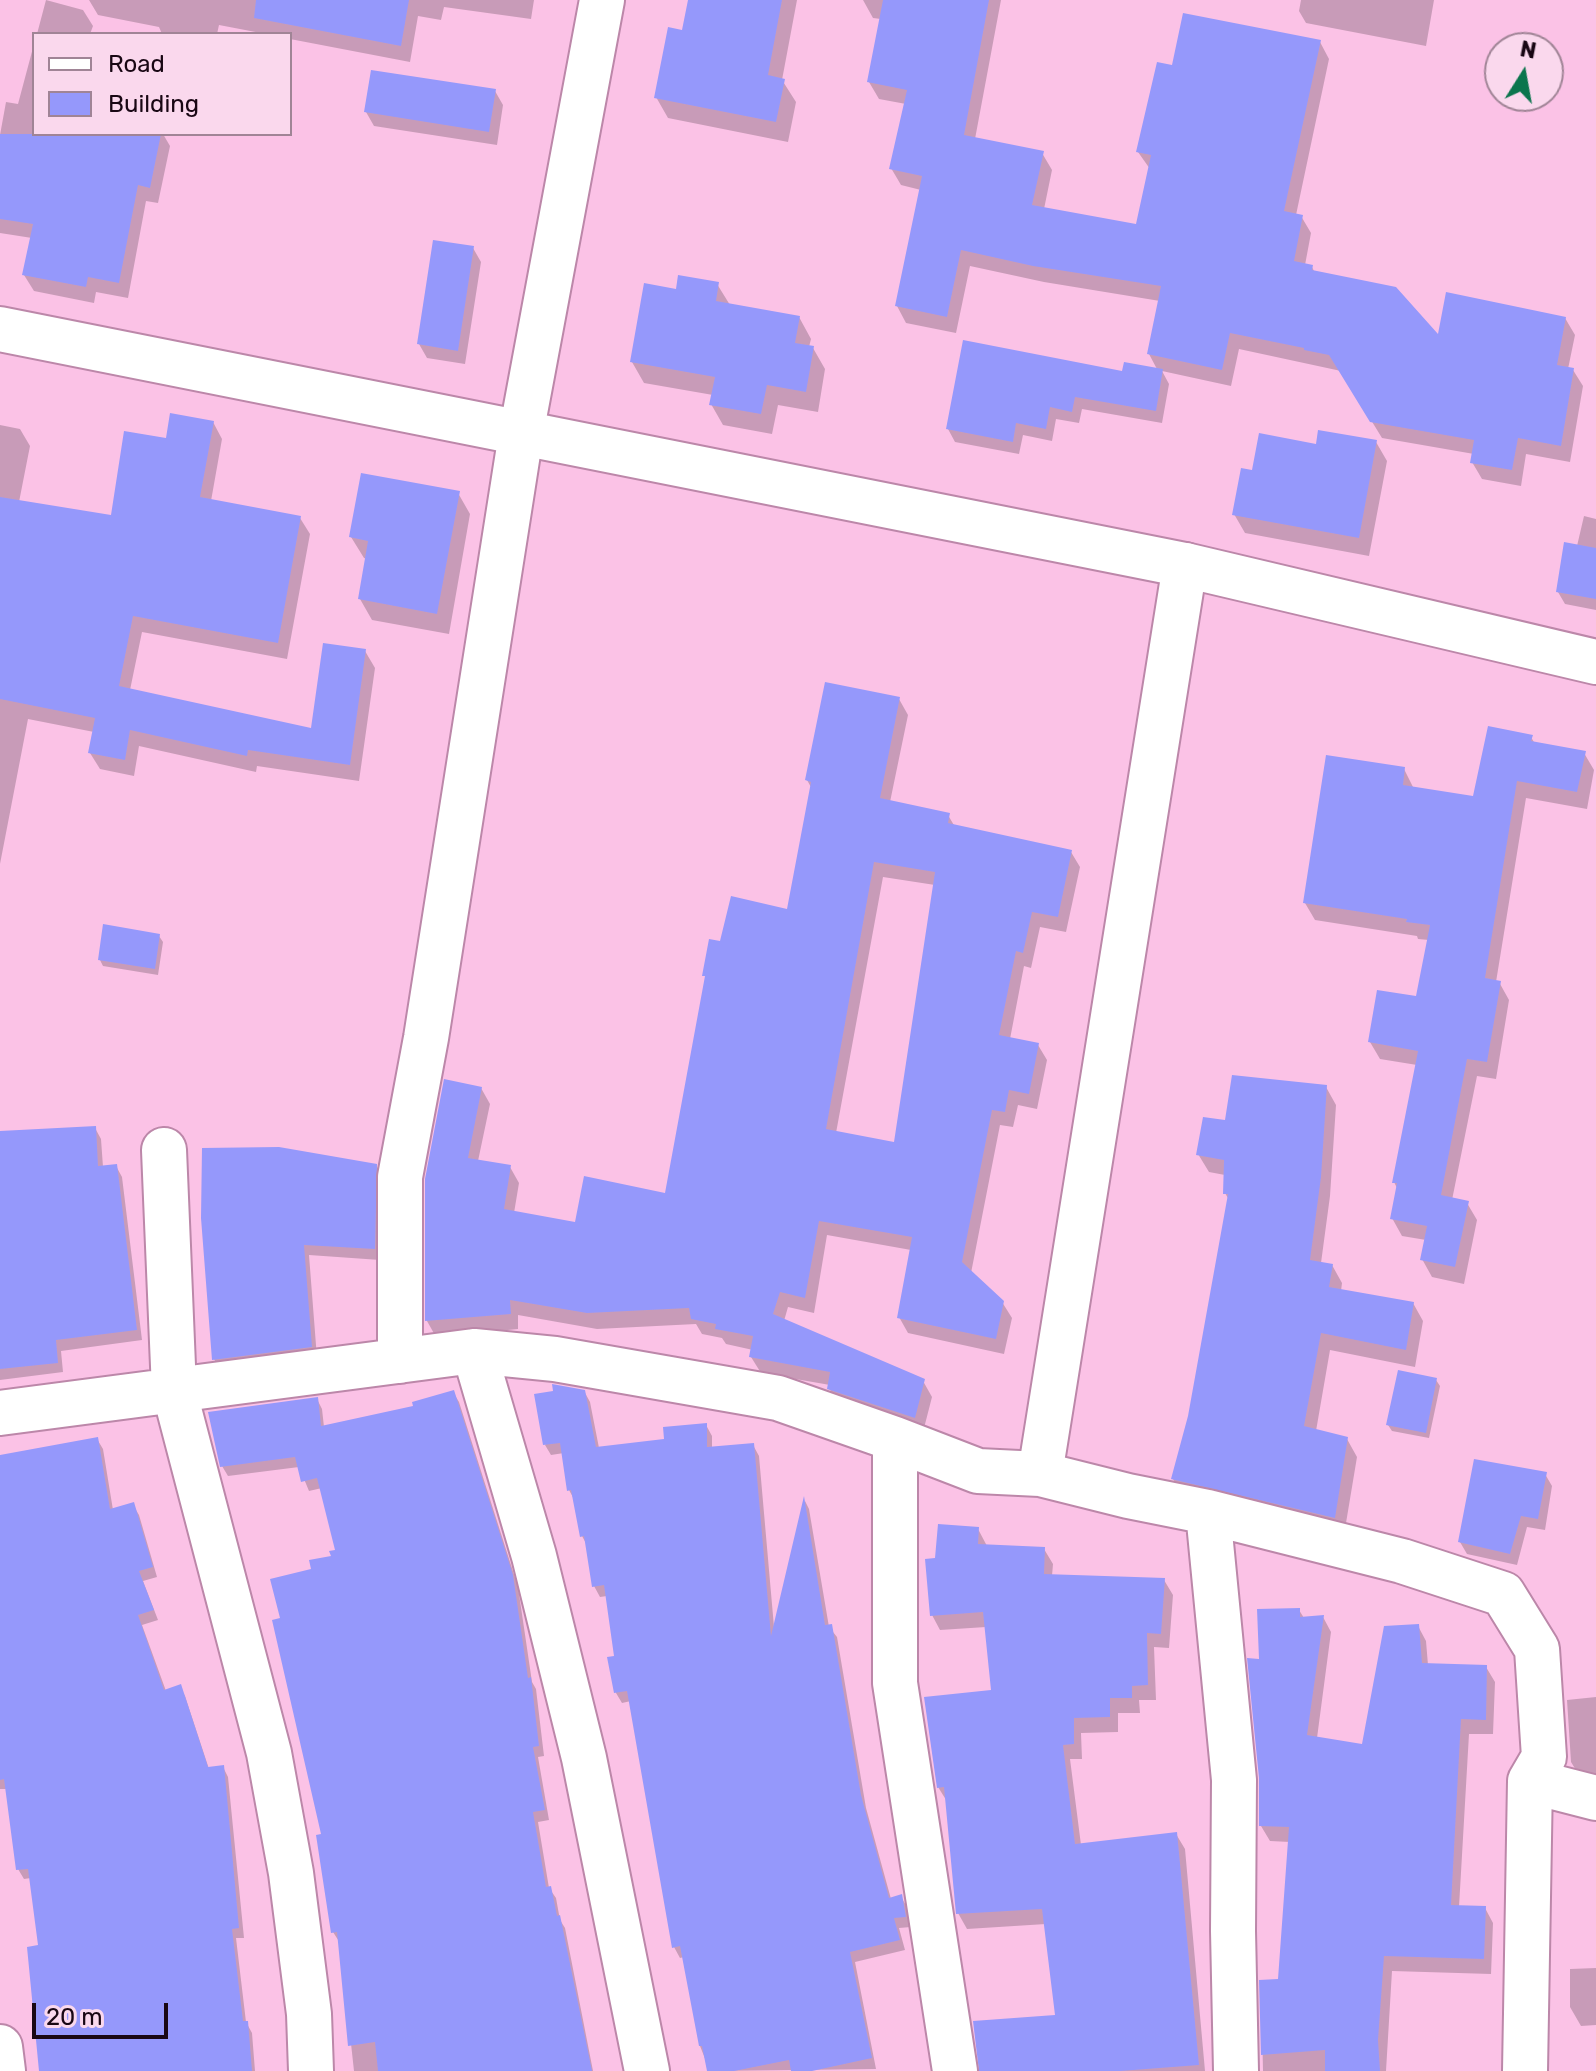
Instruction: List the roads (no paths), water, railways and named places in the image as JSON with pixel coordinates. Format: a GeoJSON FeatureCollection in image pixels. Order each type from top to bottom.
{"type":"FeatureCollection","features":[{"type":"Feature","properties":{"kind":"street"},"geometry":{"type":"LineString","coordinates":[[400,1361],[400,1177],[426,1038],[521,434],[602,0]]}},
{"type":"Feature","properties":{"kind":"street"},"geometry":{"type":"LineString","coordinates":[[0,329],[1185,565],[1596,662]]}},
{"type":"Feature","properties":{"kind":"street"},"geometry":{"type":"LineString","coordinates":[[1040,1474],[1185,565]]}},
{"type":"Feature","properties":{"kind":"street"},"geometry":{"type":"LineString","coordinates":[[164,1150],[174,1390],[269,1753],[291,1873],[309,2014],[311,2071]]}},
{"type":"Feature","properties":{"kind":"street"},"geometry":{"type":"LineString","coordinates":[[474,1351],[534,1556],[584,1758],[647,2071]]}},
{"type":"Feature","properties":{"kind":"street"},"geometry":{"type":"LineString","coordinates":[[0,1413],[474,1351],[555,1359],[778,1398],[978,1471],[1040,1474],[1208,1512],[1402,1561],[1503,1594],[1537,1649],[1544,1757],[1530,1781],[1525,2071]]}},
{"type":"Feature","properties":{"kind":"street"},"geometry":{"type":"LineString","coordinates":[[895,1439],[895,1683],[955,2071]]}},
{"type":"Feature","properties":{"kind":"street"},"geometry":{"type":"LineString","coordinates":[[1208,1512],[1234,1780],[1236,2071]]}},
{"type":"Feature","properties":{"kind":"street"},"geometry":{"type":"LineString","coordinates":[[1530,1781],[1596,1798]]}},
{"type":"Feature","properties":{"kind":"street"},"geometry":{"type":"LineString","coordinates":[[0,2047],[3,2071]]}}]}
